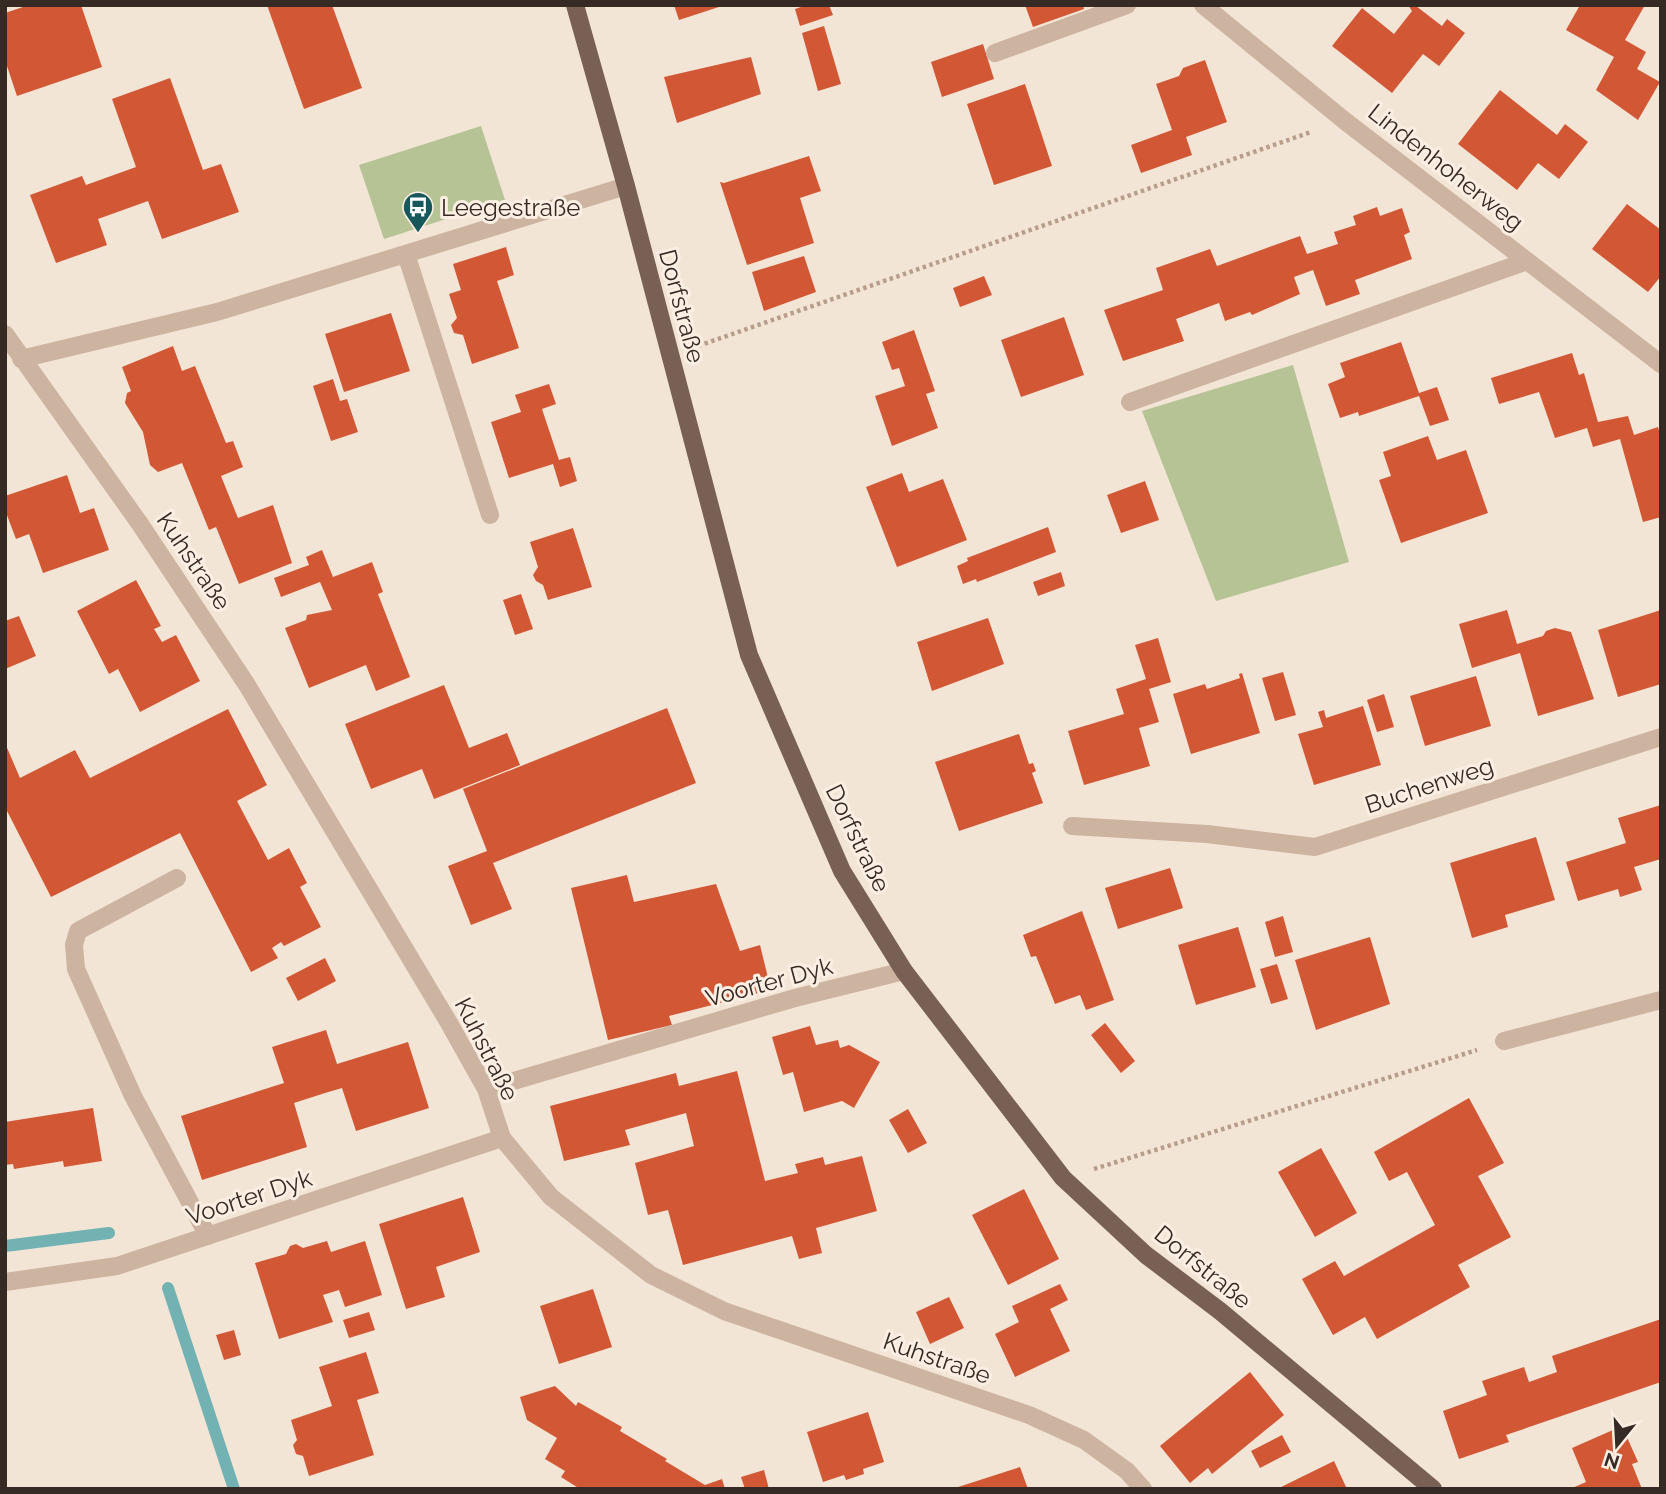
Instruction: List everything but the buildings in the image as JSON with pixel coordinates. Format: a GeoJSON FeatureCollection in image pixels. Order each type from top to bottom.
{"type":"FeatureCollection","features":[{"type":"Feature","properties":{"kind":"main road","name":"Dorfstraße"},"geometry":{"type":"LineString","coordinates":[[575,5],[626,186],[749,655],[842,870],[904,971],[1063,1178],[1146,1255],[1220,1311],[1433,1489]]}},
{"type":"Feature","properties":{"kind":"street"},"geometry":{"type":"LineString","coordinates":[[995,53],[1127,5]]}},
{"type":"Feature","properties":{"kind":"street","name":"Lindenhoherweg"},"geometry":{"type":"LineString","coordinates":[[1203,5],[1345,121],[1661,364]]}},
{"type":"Feature","properties":{"kind":"street"},"geometry":{"type":"LineString","coordinates":[[21,359],[217,312],[626,186]]}},
{"type":"Feature","properties":{"kind":"street"},"geometry":{"type":"LineString","coordinates":[[405,254],[490,515]]}},
{"type":"Feature","properties":{"kind":"street"},"geometry":{"type":"LineString","coordinates":[[1130,401],[1527,261]]}},
{"type":"Feature","properties":{"kind":"street","name":"Kuhstraße"},"geometry":{"type":"LineString","coordinates":[[5,334],[140,524],[247,685],[486,1089],[502,1138],[551,1197],[651,1275],[724,1311],[1029,1415],[1084,1440],[1126,1471],[1143,1489]]}},
{"type":"Feature","properties":{"kind":"street","name":"Buchenweg"},"geometry":{"type":"LineString","coordinates":[[1072,826],[1208,834],[1315,847],[1661,737]]}},
{"type":"Feature","properties":{"kind":"street"},"geometry":{"type":"LineString","coordinates":[[177,878],[78,931],[74,945],[76,969],[133,1096],[208,1236]]}},
{"type":"Feature","properties":{"kind":"street","name":"Voorter Dyk"},"geometry":{"type":"LineString","coordinates":[[486,1089],[795,998],[904,971]]}},
{"type":"Feature","properties":{"kind":"street"},"geometry":{"type":"LineString","coordinates":[[1504,1041],[1661,1000]]}},
{"type":"Feature","properties":{"kind":"street","name":"Voorter Dyk"},"geometry":{"type":"LineString","coordinates":[[5,1282],[117,1266],[502,1138]]}},
{"type":"Feature","properties":{"kind":"path"},"geometry":{"type":"LineString","coordinates":[[670,356],[1345,121]]}},
{"type":"Feature","properties":{"kind":"path"},"geometry":{"type":"LineString","coordinates":[[1063,1178],[1504,1041]]}},
{"type":"Feature","properties":{"kind":"green space"},"geometry":{"type":"Polygon","coordinates":[[[481,126],[505,200],[384,239],[359,165],[481,126]]]}},
{"type":"Feature","properties":{"kind":"green space"},"geometry":{"type":"Polygon","coordinates":[[[1293,365],[1349,562],[1216,601],[1142,411],[1293,365]]]}},
{"type":"Feature","properties":{"kind":"waterway"},"geometry":{"type":"LineString","coordinates":[[5,1246],[109,1233]]}},
{"type":"Feature","properties":{"kind":"waterway"},"geometry":{"type":"LineString","coordinates":[[168,1288],[234,1489]]}},
{"type":"Feature","properties":{"kind":"place","name":"Leegestraße"},"geometry":{"type":"Point","coordinates":[418,234]}}]}
